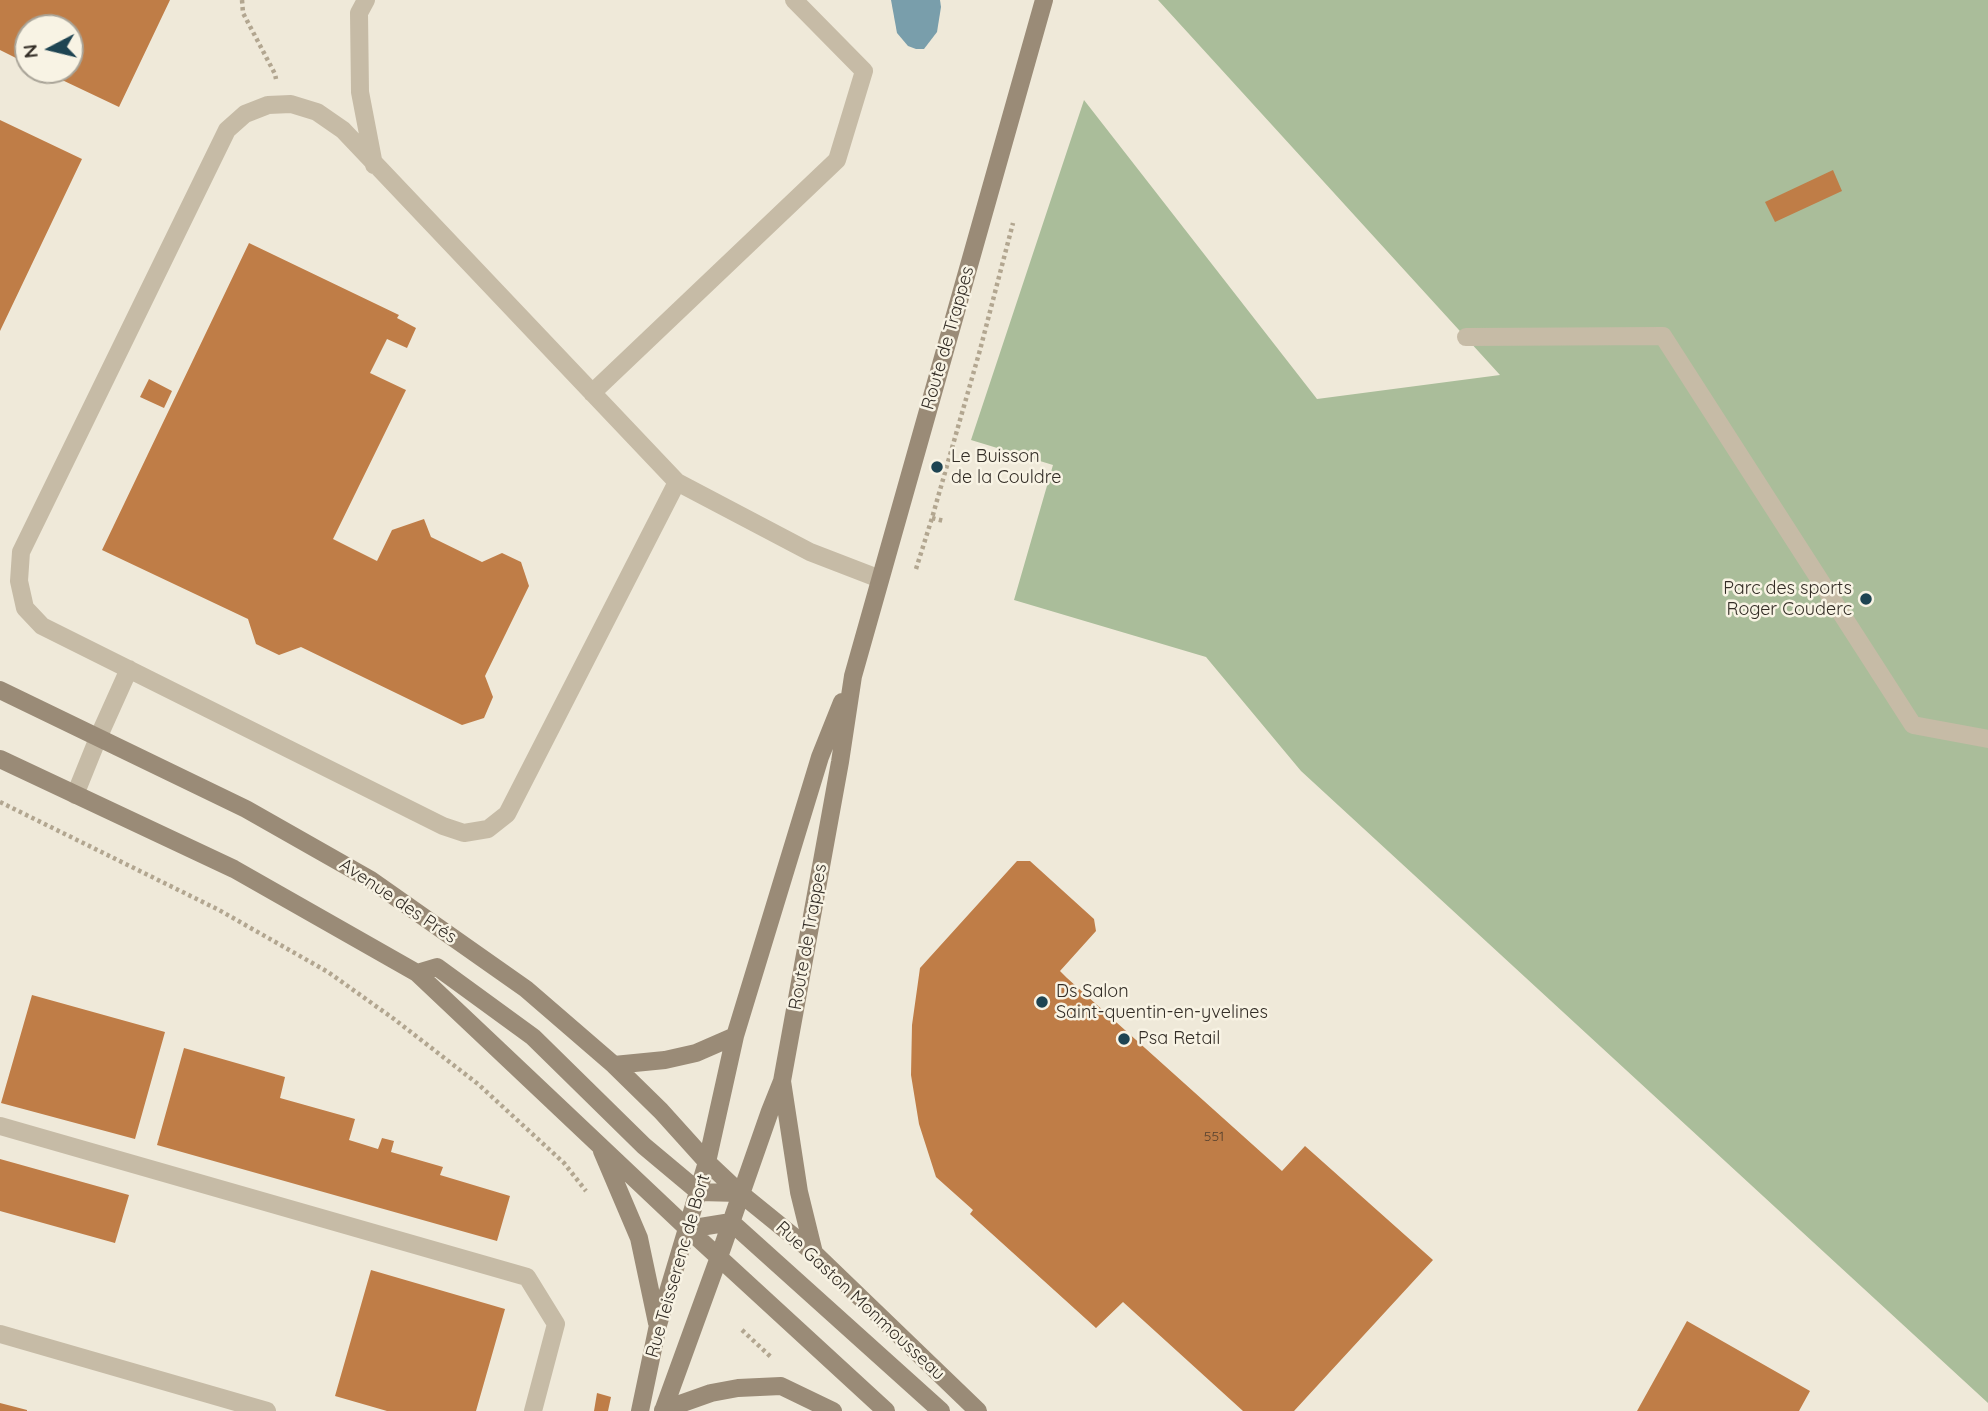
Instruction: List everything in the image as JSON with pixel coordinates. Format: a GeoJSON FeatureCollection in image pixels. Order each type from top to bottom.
{"type":"FeatureCollection","features":[{"type":"Feature","properties":{"kind":"main road","name":"Route de Trappes"},"geometry":{"type":"LineString","coordinates":[[708,1162],[736,1036],[820,757],[853,676],[1044,0]]}},
{"type":"Feature","properties":{"kind":"main road","name":"Route de Trappes"},"geometry":{"type":"LineString","coordinates":[[740,1193],[782,1082],[853,676]]}},
{"type":"Feature","properties":{"kind":"main road","name":"Avenue des Prés"},"geometry":{"type":"LineString","coordinates":[[0,690],[246,810],[371,880],[526,989],[614,1065],[740,1193]]}},
{"type":"Feature","properties":{"kind":"main road"},"geometry":{"type":"LineString","coordinates":[[0,759],[234,869],[417,973],[688,1229],[886,1411]]}},
{"type":"Feature","properties":{"kind":"main road"},"geometry":{"type":"LineString","coordinates":[[417,973],[437,967],[533,1037],[645,1146],[699,1192],[740,1193]]}},
{"type":"Feature","properties":{"kind":"main road"},"geometry":{"type":"LineString","coordinates":[[614,1065],[666,1060],[696,1052],[736,1036]]}},
{"type":"Feature","properties":{"kind":"main road"},"geometry":{"type":"LineString","coordinates":[[782,1082],[799,1192],[814,1253]]}},
{"type":"Feature","properties":{"kind":"main road"},"geometry":{"type":"LineString","coordinates":[[599,1144],[639,1238],[658,1325]]}},
{"type":"Feature","properties":{"kind":"main road","name":"Rue Teisserenc de Bort"},"geometry":{"type":"LineString","coordinates":[[640,1411],[658,1325],[708,1162]]}},
{"type":"Feature","properties":{"kind":"main road","name":"Rue Teisserenc de Bort"},"geometry":{"type":"LineString","coordinates":[[663,1411],[740,1193]]}},
{"type":"Feature","properties":{"kind":"main road","name":"Rue Gaston Monmousseau"},"geometry":{"type":"LineString","coordinates":[[740,1193],[814,1253],[978,1411]]}},
{"type":"Feature","properties":{"kind":"main road"},"geometry":{"type":"LineString","coordinates":[[688,1229],[731,1222],[941,1411]]}},
{"type":"Feature","properties":{"kind":"main road"},"geometry":{"type":"LineString","coordinates":[[663,1411],[711,1393],[738,1388],[781,1387],[833,1411]]}},
{"type":"Feature","properties":{"kind":"lane"},"geometry":{"type":"LineString","coordinates":[[366,0],[359,13],[360,92],[374,165]]}},
{"type":"Feature","properties":{"kind":"lane"},"geometry":{"type":"LineString","coordinates":[[592,393],[837,160],[864,71],[794,0]]}},
{"type":"Feature","properties":{"kind":"lane"},"geometry":{"type":"LineString","coordinates":[[677,482],[507,814],[488,829],[464,833],[443,826],[42,626],[25,608],[19,581],[21,552],[227,131],[245,114],[268,105],[279,104],[290,104],[317,112],[343,130],[677,482],[810,552],[880,579]]}},
{"type":"Feature","properties":{"kind":"lane"},"geometry":{"type":"LineString","coordinates":[[1466,337],[1663,336],[1913,725],[1988,739]]}},
{"type":"Feature","properties":{"kind":"lane"},"geometry":{"type":"LineString","coordinates":[[75,795],[129,669]]}},
{"type":"Feature","properties":{"kind":"lane"},"geometry":{"type":"LineString","coordinates":[[0,1126],[527,1277],[556,1324],[533,1411]]}},
{"type":"Feature","properties":{"kind":"lane"},"geometry":{"type":"LineString","coordinates":[[0,1334],[267,1411]]}},
{"type":"Feature","properties":{"kind":"path"},"geometry":{"type":"LineString","coordinates":[[242,0],[243,12],[275,74],[279,104]]}},
{"type":"Feature","properties":{"kind":"path"},"geometry":{"type":"LineString","coordinates":[[915,570],[980,351],[1015,216]]}},
{"type":"Feature","properties":{"kind":"path"},"geometry":{"type":"LineString","coordinates":[[932,518],[944,521]]}},
{"type":"Feature","properties":{"kind":"path"},"geometry":{"type":"LineString","coordinates":[[0,802],[229,915],[328,972],[478,1084],[564,1163],[592,1201]]}},
{"type":"Feature","properties":{"kind":"path"},"geometry":{"type":"LineString","coordinates":[[742,1330],[778,1363]]}},
{"type":"Feature","properties":{"kind":"green space"},"geometry":{"type":"Polygon","coordinates":[[[1158,0],[1988,0],[1988,1403],[1301,771],[1206,657],[1014,600],[1053,465],[971,440],[1084,100],[1317,399],[1500,375],[1158,0]]]}},
{"type":"Feature","properties":{"kind":"water"},"geometry":{"type":"Polygon","coordinates":[[[891,0],[940,0],[937,32],[924,49],[908,46],[897,33],[891,0]]]}},
{"type":"Feature","properties":{"kind":"building"},"geometry":{"type":"Polygon","coordinates":[[[0,0],[170,0],[119,107],[71,84],[84,84],[84,14],[14,14],[14,57],[0,50],[0,0]]]}},
{"type":"Feature","properties":{"kind":"building"},"geometry":{"type":"Polygon","coordinates":[[[0,120],[82,159],[0,331],[0,120]]]}},
{"type":"Feature","properties":{"kind":"building"},"geometry":{"type":"Polygon","coordinates":[[[1833,170],[1842,191],[1775,222],[1765,202],[1833,170]]]}},
{"type":"Feature","properties":{"kind":"building"},"geometry":{"type":"Polygon","coordinates":[[[249,243],[399,315],[397,318],[416,328],[407,348],[387,339],[370,373],[406,390],[333,539],[377,561],[392,530],[424,519],[431,537],[482,562],[502,553],[521,562],[529,586],[485,676],[493,697],[484,718],[462,725],[301,647],[279,655],[256,644],[248,619],[102,550],[249,243]]]}},
{"type":"Feature","properties":{"kind":"building"},"geometry":{"type":"Polygon","coordinates":[[[149,379],[172,391],[164,408],[140,397],[149,379]]]}},
{"type":"Feature","properties":{"kind":"building"},"geometry":{"type":"Polygon","coordinates":[[[1017,861],[1030,861],[1094,919],[1096,931],[1060,971],[1067,978],[1282,1171],[1305,1146],[1433,1260],[1294,1411],[1243,1411],[1123,1302],[1096,1328],[970,1214],[973,1210],[936,1177],[919,1124],[911,1075],[912,1025],[920,968],[1017,861]]]}},
{"type":"Feature","properties":{"kind":"building"},"geometry":{"type":"Polygon","coordinates":[[[32,995],[165,1032],[135,1139],[1,1103],[32,995]]]}},
{"type":"Feature","properties":{"kind":"building"},"geometry":{"type":"Polygon","coordinates":[[[184,1048],[285,1077],[280,1098],[355,1119],[349,1140],[378,1149],[382,1138],[394,1141],[391,1152],[443,1167],[440,1175],[510,1196],[497,1241],[157,1145],[184,1048]]]}},
{"type":"Feature","properties":{"kind":"building"},"geometry":{"type":"Polygon","coordinates":[[[0,1159],[129,1195],[115,1243],[0,1211],[0,1159]]]}},
{"type":"Feature","properties":{"kind":"building"},"geometry":{"type":"Polygon","coordinates":[[[371,1270],[505,1309],[476,1411],[387,1411],[335,1396],[371,1270]]]}},
{"type":"Feature","properties":{"kind":"building"},"geometry":{"type":"Polygon","coordinates":[[[1687,1321],[1810,1391],[1799,1411],[1637,1411],[1687,1321]]]}},
{"type":"Feature","properties":{"kind":"building"},"geometry":{"type":"Polygon","coordinates":[[[597,1393],[611,1397],[608,1411],[594,1411],[597,1393]]]}},
{"type":"Feature","properties":{"kind":"building"},"geometry":{"type":"Polygon","coordinates":[[[0,1403],[27,1410],[27,1411],[0,1411],[0,1403]]]}},
{"type":"Feature","properties":{"kind":"place","name":"Le Buisson de la Couldre"},"geometry":{"type":"Point","coordinates":[937,467]}},
{"type":"Feature","properties":{"kind":"place","name":"Parc des sports Roger Couderc"},"geometry":{"type":"Point","coordinates":[1866,599]}},
{"type":"Feature","properties":{"kind":"place","name":"Ds Salon Saint-quentin-en-yvelines"},"geometry":{"type":"Point","coordinates":[1042,1002]}},
{"type":"Feature","properties":{"kind":"place","name":"Psa Retail"},"geometry":{"type":"Point","coordinates":[1124,1039]}}]}
